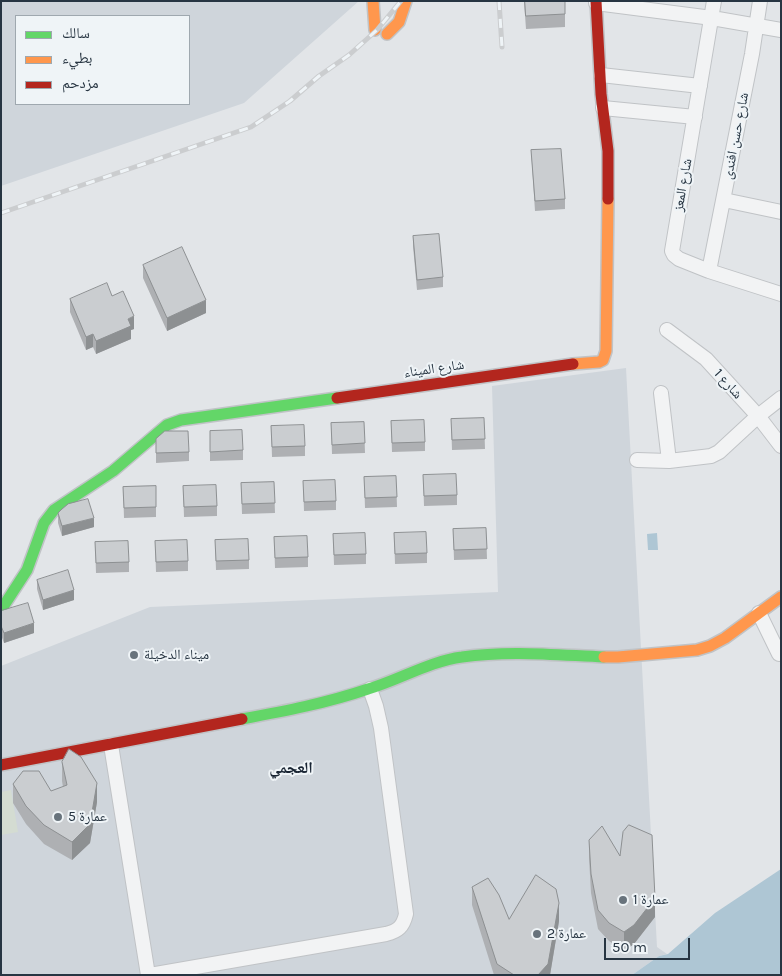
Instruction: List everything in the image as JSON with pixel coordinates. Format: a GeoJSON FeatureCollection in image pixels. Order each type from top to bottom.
{"type":"FeatureCollection","features":[{"type":"Feature","properties":{"kind":"street"},"geometry":{"type":"LineString","coordinates":[[373,1],[375,30]]}},
{"type":"Feature","properties":{"kind":"street"},"geometry":{"type":"LineString","coordinates":[[387,34],[399,22],[406,1]]}},
{"type":"Feature","properties":{"kind":"street","name":"شارع المعز"},"geometry":{"type":"LineString","coordinates":[[714,1],[672,251],[677,258],[709,271],[781,294]]}},
{"type":"Feature","properties":{"kind":"street","name":"شارع حسن افندى"},"geometry":{"type":"LineString","coordinates":[[709,271],[724,200],[760,1]]}},
{"type":"Feature","properties":{"kind":"street"},"geometry":{"type":"LineString","coordinates":[[596,2],[712,18],[781,30]]}},
{"type":"Feature","properties":{"kind":"street","name":"شارع الميناء"},"geometry":{"type":"LineString","coordinates":[[1,610],[27,570],[44,523],[54,510],[113,471],[167,426],[181,420],[603,360],[606,351],[608,151],[600,75],[596,2]]}},
{"type":"Feature","properties":{"kind":"street"},"geometry":{"type":"LineString","coordinates":[[600,75],[700,86]]}},
{"type":"Feature","properties":{"kind":"street"},"geometry":{"type":"LineString","coordinates":[[603,108],[695,117]]}},
{"type":"Feature","properties":{"kind":"street"},"geometry":{"type":"LineString","coordinates":[[724,200],[781,212]]}},
{"type":"Feature","properties":{"kind":"street","name":"شارع 1"},"geometry":{"type":"LineString","coordinates":[[668,330],[702,355],[758,416],[781,446]]}},
{"type":"Feature","properties":{"kind":"street"},"geometry":{"type":"LineString","coordinates":[[661,393],[669,461]]}},
{"type":"Feature","properties":{"kind":"street"},"geometry":{"type":"LineString","coordinates":[[637,460],[669,461],[702,458],[719,452],[758,416],[781,398]]}},
{"type":"Feature","properties":{"kind":"street"},"geometry":{"type":"LineString","coordinates":[[1,765],[291,710],[370,689],[442,662],[476,655],[618,657],[682,653],[710,646],[725,638],[781,597]]}},
{"type":"Feature","properties":{"kind":"street"},"geometry":{"type":"LineString","coordinates":[[759,613],[779,654]]}},
{"type":"Feature","properties":{"kind":"street"},"geometry":{"type":"LineString","coordinates":[[111,744],[149,975],[386,934],[396,931],[404,925],[406,914],[381,728],[370,689]]}},
{"type":"Feature","properties":{"kind":"shaded area"},"geometry":{"type":"Polygon","coordinates":[[[1,1],[359,1],[244,103],[1,186],[1,1]]]}},
{"type":"Feature","properties":{"kind":"shaded area"},"geometry":{"type":"Polygon","coordinates":[[[626,368],[657,947],[667,954],[659,956],[632,975],[1,975],[1,666],[150,607],[498,592],[492,386],[626,368]]]}},
{"type":"Feature","properties":{"kind":"shaded area"},"geometry":{"type":"Polygon","coordinates":[[[11,790],[18,832],[1,835],[1,792],[11,790]]]}},
{"type":"Feature","properties":{"kind":"water"},"geometry":{"type":"Polygon","coordinates":[[[657,533],[658,550],[648,550],[647,534],[657,533]]]}},
{"type":"Feature","properties":{"kind":"water"},"geometry":{"type":"Polygon","coordinates":[[[781,869],[781,975],[632,975],[659,956],[668,954],[715,913],[781,869]]]}},
{"type":"Feature","properties":{"kind":"building"},"geometry":{"type":"Polygon","coordinates":[[[525,1],[565,1],[565,14],[526,16],[525,1]]]}},
{"type":"Feature","properties":{"kind":"building"},"geometry":{"type":"Polygon","coordinates":[[[561,149],[565,199],[535,201],[531,150],[561,149]]]}},
{"type":"Feature","properties":{"kind":"building"},"geometry":{"type":"Polygon","coordinates":[[[439,234],[443,277],[417,280],[413,236],[439,234]]]}},
{"type":"Feature","properties":{"kind":"building"},"geometry":{"type":"Polygon","coordinates":[[[182,247],[206,300],[167,318],[143,265],[182,247]]]}},
{"type":"Feature","properties":{"kind":"building"},"geometry":{"type":"Polygon","coordinates":[[[107,283],[112,296],[123,291],[134,316],[128,319],[131,326],[96,341],[93,334],[86,337],[70,299],[107,283]]]}},
{"type":"Feature","properties":{"kind":"building"},"geometry":{"type":"Polygon","coordinates":[[[484,418],[485,439],[452,440],[451,419],[484,418]]]}},
{"type":"Feature","properties":{"kind":"building"},"geometry":{"type":"Polygon","coordinates":[[[424,420],[425,442],[392,443],[391,421],[424,420]]]}},
{"type":"Feature","properties":{"kind":"building"},"geometry":{"type":"Polygon","coordinates":[[[364,422],[365,443],[332,445],[331,423],[364,422]]]}},
{"type":"Feature","properties":{"kind":"building"},"geometry":{"type":"Polygon","coordinates":[[[304,425],[305,446],[272,447],[271,426],[304,425]]]}},
{"type":"Feature","properties":{"kind":"building"},"geometry":{"type":"Polygon","coordinates":[[[242,430],[243,450],[210,452],[210,431],[242,430]]]}},
{"type":"Feature","properties":{"kind":"building"},"geometry":{"type":"Polygon","coordinates":[[[165,431],[188,431],[189,452],[156,453],[156,439],[165,431]]]}},
{"type":"Feature","properties":{"kind":"building"},"geometry":{"type":"Polygon","coordinates":[[[456,474],[457,495],[424,496],[423,475],[456,474]]]}},
{"type":"Feature","properties":{"kind":"building"},"geometry":{"type":"Polygon","coordinates":[[[396,476],[397,497],[365,498],[364,477],[396,476]]]}},
{"type":"Feature","properties":{"kind":"building"},"geometry":{"type":"Polygon","coordinates":[[[335,480],[336,501],[304,502],[303,481],[335,480]]]}},
{"type":"Feature","properties":{"kind":"building"},"geometry":{"type":"Polygon","coordinates":[[[274,482],[275,503],[242,504],[241,483],[274,482]]]}},
{"type":"Feature","properties":{"kind":"building"},"geometry":{"type":"Polygon","coordinates":[[[216,485],[217,506],[184,507],[183,486],[216,485]]]}},
{"type":"Feature","properties":{"kind":"building"},"geometry":{"type":"Polygon","coordinates":[[[156,486],[156,507],[124,508],[123,487],[156,486]]]}},
{"type":"Feature","properties":{"kind":"building"},"geometry":{"type":"Polygon","coordinates":[[[88,499],[94,518],[62,526],[58,513],[68,504],[88,499]]]}},
{"type":"Feature","properties":{"kind":"building"},"geometry":{"type":"Polygon","coordinates":[[[486,528],[487,549],[454,550],[453,529],[486,528]]]}},
{"type":"Feature","properties":{"kind":"building"},"geometry":{"type":"Polygon","coordinates":[[[426,532],[427,553],[395,554],[394,533],[426,532]]]}},
{"type":"Feature","properties":{"kind":"building"},"geometry":{"type":"Polygon","coordinates":[[[365,533],[366,554],[334,555],[333,534],[365,533]]]}},
{"type":"Feature","properties":{"kind":"building"},"geometry":{"type":"Polygon","coordinates":[[[307,536],[308,557],[275,558],[274,537],[307,536]]]}},
{"type":"Feature","properties":{"kind":"building"},"geometry":{"type":"Polygon","coordinates":[[[248,539],[249,560],[216,561],[215,540],[248,539]]]}},
{"type":"Feature","properties":{"kind":"building"},"geometry":{"type":"Polygon","coordinates":[[[187,540],[188,561],[156,562],[155,541],[187,540]]]}},
{"type":"Feature","properties":{"kind":"building"},"geometry":{"type":"Polygon","coordinates":[[[128,541],[129,562],[96,563],[95,542],[128,541]]]}},
{"type":"Feature","properties":{"kind":"building"},"geometry":{"type":"Polygon","coordinates":[[[68,570],[74,590],[43,600],[37,580],[68,570]]]}},
{"type":"Feature","properties":{"kind":"building"},"geometry":{"type":"Polygon","coordinates":[[[28,603],[34,623],[4,633],[1,626],[1,611],[28,603]]]}},
{"type":"Feature","properties":{"kind":"building","name":"عمارة 5"},"geometry":{"type":"Polygon","coordinates":[[[69,749],[81,757],[97,783],[90,824],[72,842],[44,825],[26,806],[13,784],[23,771],[39,771],[51,791],[67,785],[62,762],[69,749]]]}},
{"type":"Feature","properties":{"kind":"building","name":"عمارة 1"},"geometry":{"type":"Polygon","coordinates":[[[629,825],[652,835],[655,898],[634,925],[624,932],[609,923],[598,910],[591,874],[589,840],[602,826],[620,856],[623,832],[629,825]]]}},
{"type":"Feature","properties":{"kind":"building","name":"عمارة 2"},"geometry":{"type":"Polygon","coordinates":[[[536,875],[556,889],[559,903],[548,964],[538,975],[514,975],[497,964],[472,887],[488,878],[499,895],[509,919],[536,875]]]}},
{"type":"Feature","properties":{"kind":"railway"},"geometry":{"type":"LineString","coordinates":[[1,213],[251,127],[290,101],[319,76],[349,55],[377,30],[401,1]]}},
{"type":"Feature","properties":{"kind":"railway"},"geometry":{"type":"LineString","coordinates":[[499,1],[502,47]]}},
{"type":"Feature","properties":{"kind":"traffic: fast"},"geometry":{"type":"LineString","coordinates":[[1,610],[27,570],[44,523],[54,510],[113,471],[167,425],[181,420],[337,398]]}},
{"type":"Feature","properties":{"kind":"traffic: fast"},"geometry":{"type":"LineString","coordinates":[[242,719],[290,710],[337,698],[380,685],[450,659],[515,653],[604,657]]}},
{"type":"Feature","properties":{"kind":"traffic: slow"},"geometry":{"type":"LineString","coordinates":[[373,1],[375,30]]}},
{"type":"Feature","properties":{"kind":"traffic: slow"},"geometry":{"type":"LineString","coordinates":[[387,34],[399,22],[406,1]]}},
{"type":"Feature","properties":{"kind":"traffic: slow"},"geometry":{"type":"LineString","coordinates":[[573,364],[599,362],[603,360],[606,351],[608,199]]}},
{"type":"Feature","properties":{"kind":"traffic: slow"},"geometry":{"type":"LineString","coordinates":[[604,657],[697,650],[710,646],[725,638],[781,597]]}},
{"type":"Feature","properties":{"kind":"traffic: jam"},"geometry":{"type":"LineString","coordinates":[[596,1],[601,94],[608,151],[608,199]]}},
{"type":"Feature","properties":{"kind":"traffic: jam"},"geometry":{"type":"LineString","coordinates":[[337,398],[573,364]]}},
{"type":"Feature","properties":{"kind":"traffic: jam"},"geometry":{"type":"LineString","coordinates":[[1,765],[242,719]]}},
{"type":"Feature","properties":{"kind":"place","name":"ميناء الدخيلة"},"geometry":{"type":"Point","coordinates":[134,655]}},
{"type":"Feature","properties":{"kind":"place","name":"عمارة 5"},"geometry":{"type":"Point","coordinates":[58,817]}},
{"type":"Feature","properties":{"kind":"place","name":"عمارة 1"},"geometry":{"type":"Point","coordinates":[623,900]}},
{"type":"Feature","properties":{"kind":"place","name":"عمارة 2"},"geometry":{"type":"Point","coordinates":[537,934]}},
{"type":"Feature","properties":{"kind":"district","name":"العجمي"},"geometry":{"type":"Point","coordinates":[291,768]}}]}
